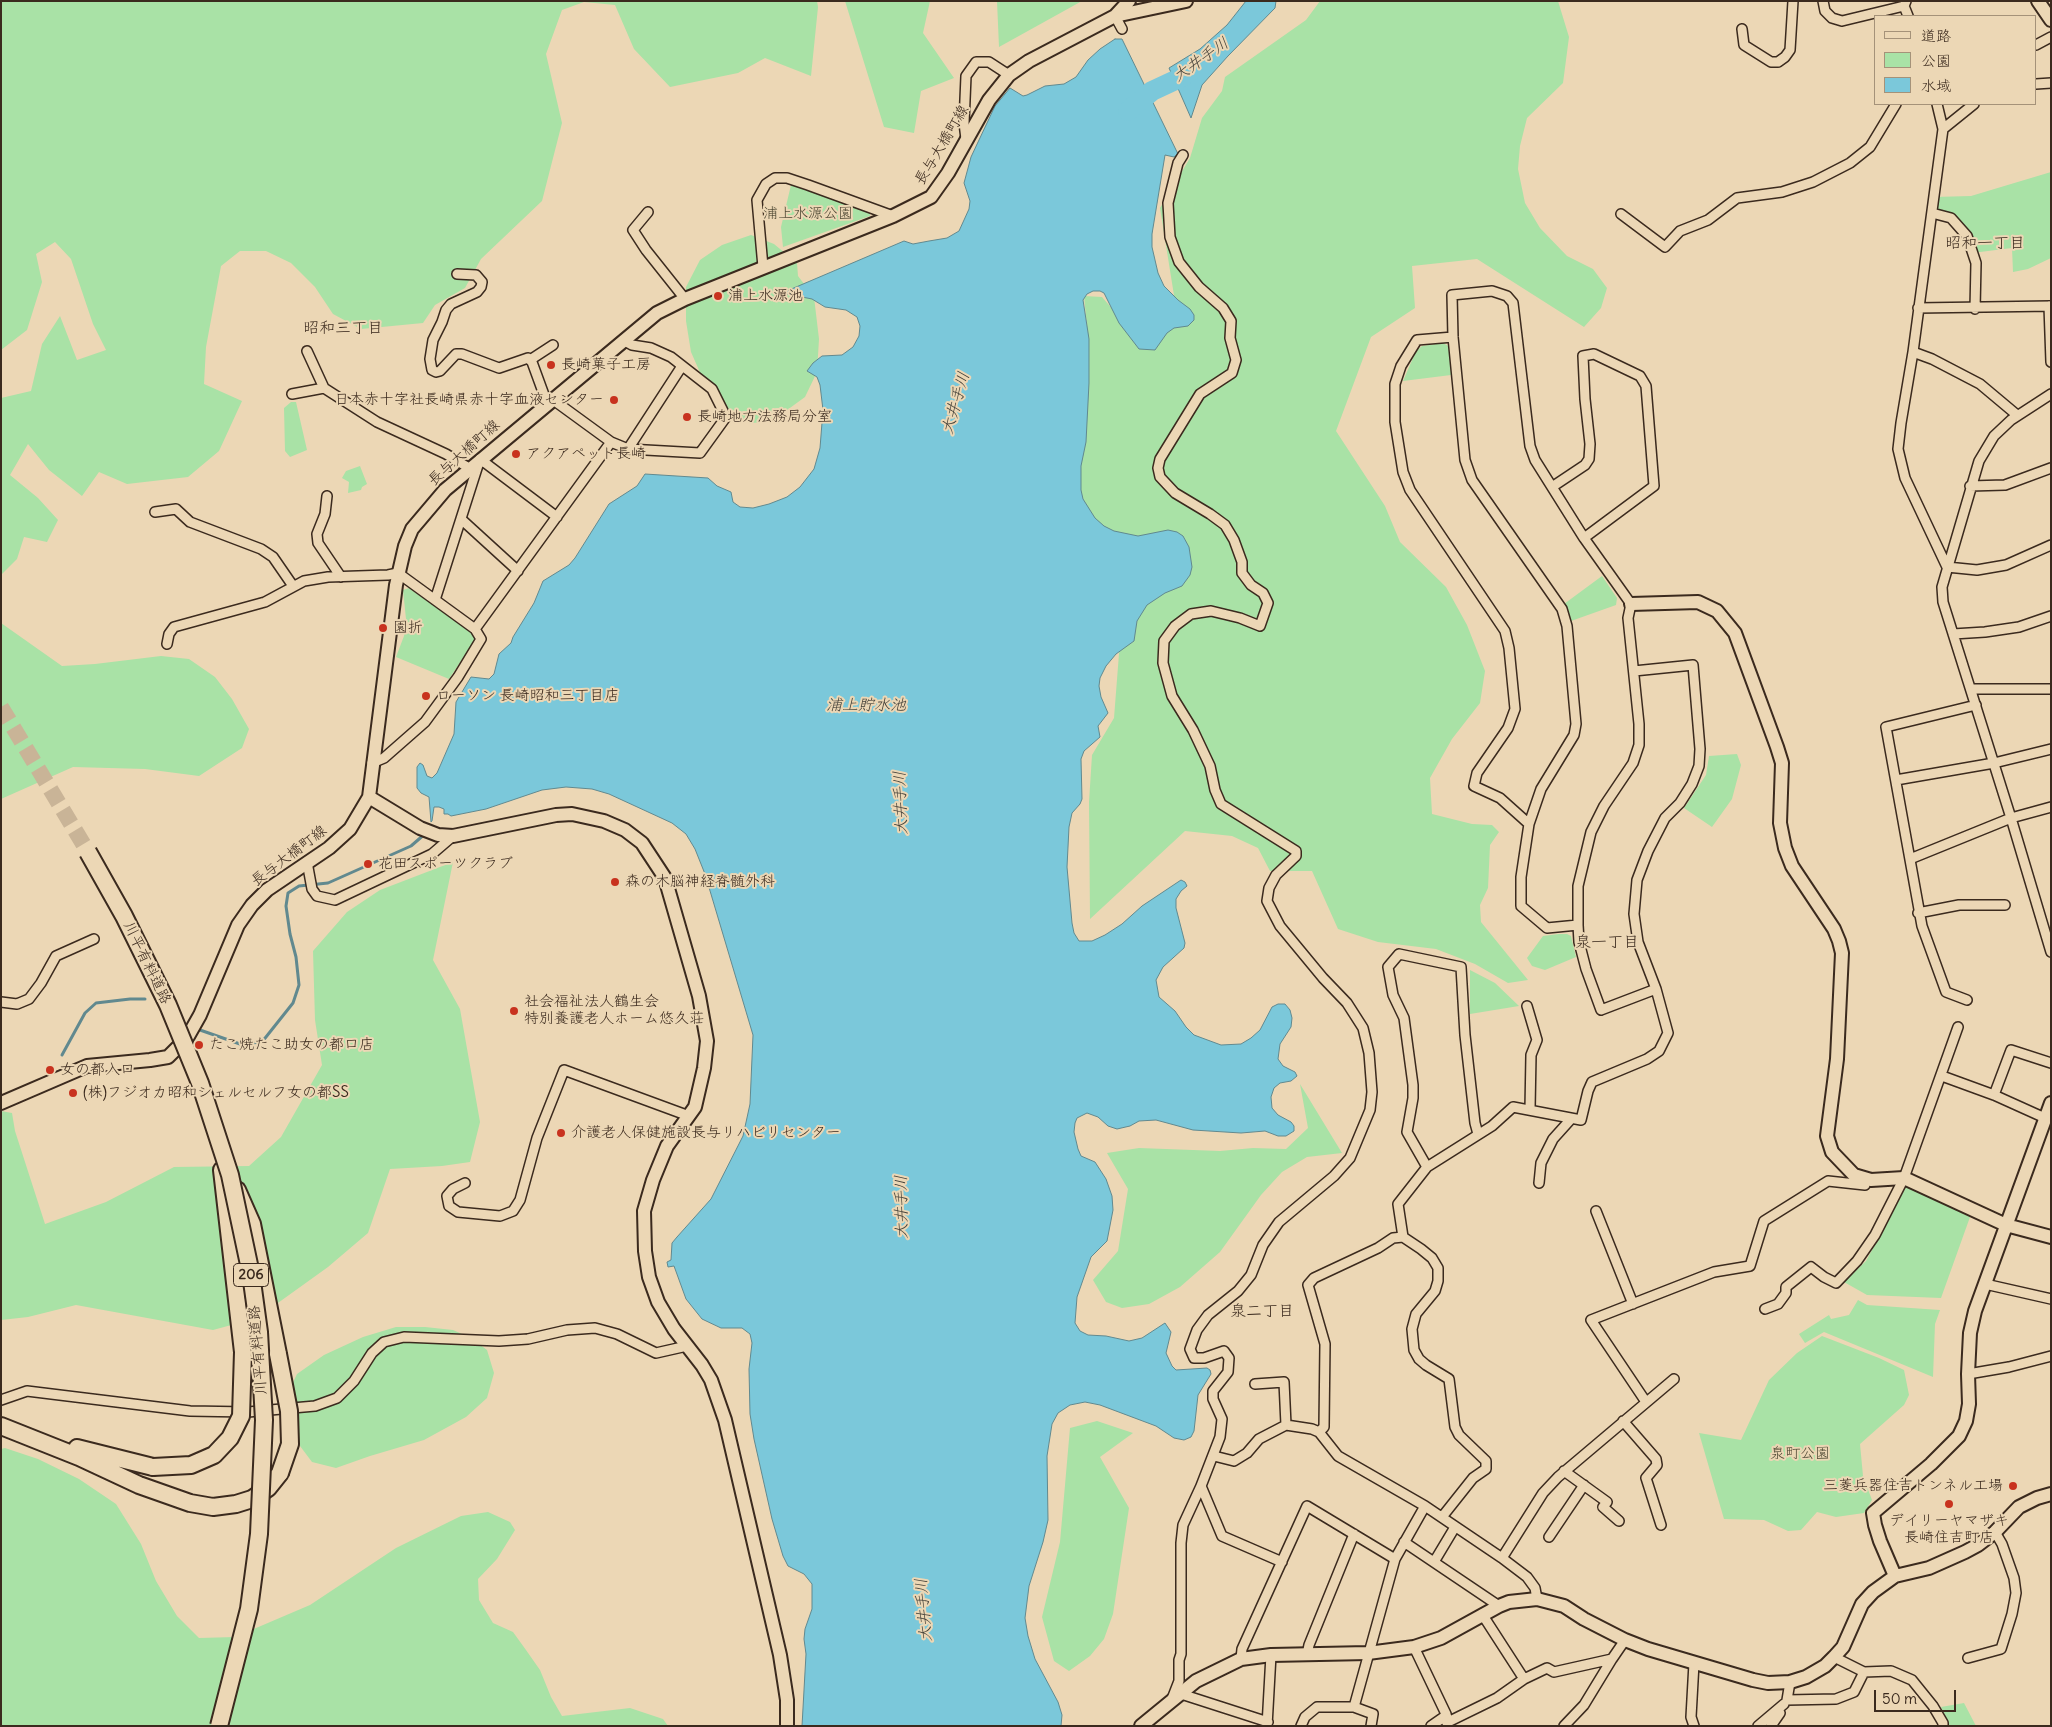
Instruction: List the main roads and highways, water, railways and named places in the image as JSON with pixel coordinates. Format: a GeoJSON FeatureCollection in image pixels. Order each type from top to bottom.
{"type":"FeatureCollection","features":[{"type":"Feature","properties":{"kind":"highway","name":"川平有料道路"},"geometry":{"type":"LineString","coordinates":[[84,853],[162,1007],[194,1085],[226,1172],[252,1284],[258,1332],[264,1420],[259,1534],[249,1609],[219,1726]]}},
{"type":"Feature","properties":{"kind":"highway","name":"川平有料道路"},"geometry":{"type":"LineString","coordinates":[[211,1726],[226,1675],[241,1607],[252,1533],[256,1465],[252,1333],[226,1172]]}},
{"type":"Feature","properties":{"kind":"highway"},"geometry":{"type":"LineString","coordinates":[[19,1433],[153,1467],[191,1465],[214,1455],[230,1438],[240,1416],[243,1352],[226,1172]]}},
{"type":"Feature","properties":{"kind":"highway"},"geometry":{"type":"LineString","coordinates":[[1,1426],[139,1485],[190,1503],[213,1507],[236,1504],[252,1499],[268,1488],[280,1473],[290,1444],[290,1411],[252,1224],[226,1172]]}},
{"type":"Feature","properties":{"kind":"water"},"geometry":{"type":"Polygon","coordinates":[[[1246,1],[1276,1],[1275,8],[1202,85],[1191,118],[1169,68],[1200,49],[1227,25],[1246,1]]]}},
{"type":"Feature","properties":{"kind":"water","name":"浦上貯水池"},"geometry":{"type":"Polygon","coordinates":[[[1115,39],[1122,39],[1178,154],[1174,157],[1165,155],[1152,234],[1152,247],[1158,273],[1164,286],[1190,309],[1194,315],[1194,320],[1188,326],[1174,328],[1167,333],[1155,350],[1139,349],[1119,323],[1104,293],[1093,291],[1087,294],[1083,300],[1089,339],[1089,383],[1086,442],[1081,466],[1081,490],[1083,499],[1095,518],[1104,526],[1114,531],[1138,536],[1168,530],[1183,536],[1189,547],[1192,567],[1190,575],[1182,586],[1165,593],[1147,605],[1137,621],[1134,641],[1116,654],[1106,666],[1100,678],[1101,697],[1108,713],[1098,726],[1100,737],[1084,751],[1081,759],[1082,799],[1072,813],[1069,827],[1067,867],[1072,923],[1074,933],[1079,941],[1092,941],[1122,924],[1142,906],[1181,880],[1185,882],[1187,886],[1176,899],[1176,908],[1185,943],[1184,948],[1163,967],[1156,980],[1159,997],[1175,1011],[1194,1035],[1221,1045],[1241,1044],[1251,1038],[1260,1030],[1272,1007],[1278,1004],[1285,1004],[1290,1010],[1292,1018],[1291,1027],[1280,1044],[1278,1059],[1283,1066],[1295,1072],[1297,1076],[1291,1081],[1280,1083],[1274,1088],[1271,1097],[1272,1108],[1278,1115],[1291,1122],[1294,1126],[1294,1131],[1286,1136],[1278,1136],[1265,1131],[1241,1133],[1193,1130],[1156,1120],[1139,1121],[1130,1126],[1117,1129],[1108,1126],[1098,1117],[1087,1113],[1077,1118],[1075,1123],[1074,1132],[1081,1156],[1095,1162],[1106,1179],[1112,1196],[1113,1210],[1107,1241],[1091,1257],[1077,1297],[1075,1323],[1080,1331],[1088,1335],[1106,1336],[1129,1341],[1142,1338],[1165,1323],[1171,1332],[1166,1353],[1172,1366],[1176,1370],[1207,1368],[1211,1374],[1198,1395],[1194,1431],[1191,1437],[1184,1440],[1174,1438],[1156,1426],[1100,1405],[1085,1402],[1070,1405],[1058,1413],[1052,1424],[1047,1456],[1048,1520],[1029,1586],[1025,1618],[1035,1659],[1058,1702],[1062,1715],[1061,1726],[802,1726],[806,1654],[804,1639],[805,1629],[812,1609],[812,1584],[804,1574],[788,1566],[783,1556],[772,1519],[750,1414],[749,1369],[752,1343],[750,1334],[742,1328],[721,1328],[702,1319],[686,1299],[674,1266],[668,1267],[667,1262],[671,1260],[672,1243],[711,1199],[743,1136],[750,1104],[753,1035],[705,874],[695,849],[686,834],[672,823],[609,794],[592,789],[566,787],[542,790],[486,809],[451,816],[444,814],[444,809],[434,807],[431,822],[429,797],[421,793],[417,788],[417,767],[420,763],[423,765],[427,776],[432,778],[437,773],[454,734],[456,702],[471,677],[489,679],[494,674],[499,654],[511,643],[534,603],[543,581],[569,565],[609,504],[637,486],[645,474],[708,478],[717,486],[731,492],[733,502],[740,507],[753,508],[769,504],[787,497],[800,487],[814,469],[820,448],[823,410],[820,385],[817,377],[807,371],[822,356],[842,355],[853,347],[859,336],[860,326],[857,317],[846,310],[825,307],[812,299],[782,293],[904,241],[913,244],[947,238],[959,231],[969,209],[970,201],[964,183],[971,157],[995,106],[1010,88],[1023,96],[1045,86],[1064,84],[1076,77],[1088,60],[1115,39]]]}},
{"type":"Feature","properties":{"kind":"waterway","name":"大井手川"},"geometry":{"type":"LineString","coordinates":[[1128,111],[1152,91],[1182,77],[1197,66]]}},
{"type":"Feature","properties":{"kind":"waterway"},"geometry":{"type":"LineString","coordinates":[[200,1030],[240,1044],[262,1042],[293,1003],[299,985],[296,957],[286,906],[288,893],[299,886],[328,883],[411,846],[426,833]]}},
{"type":"Feature","properties":{"kind":"waterway"},"geometry":{"type":"LineString","coordinates":[[62,1055],[85,1013],[96,1003],[145,999]]}},
{"type":"Feature","properties":{"kind":"tunnel"},"geometry":{"type":"LineString","coordinates":[[1,707],[88,852]]}},
{"type":"Feature","properties":{"kind":"place","name":"浦上水源池"},"geometry":{"type":"Point","coordinates":[718,296]}},
{"type":"Feature","properties":{"kind":"place","name":"長崎菓子工房"},"geometry":{"type":"Point","coordinates":[551,365]}},
{"type":"Feature","properties":{"kind":"place","name":"日本赤十字社長崎県赤十字血液センター"},"geometry":{"type":"Point","coordinates":[614,400]}},
{"type":"Feature","properties":{"kind":"place","name":"長崎地方法務局分室"},"geometry":{"type":"Point","coordinates":[687,417]}},
{"type":"Feature","properties":{"kind":"place","name":"アクアペット長崎"},"geometry":{"type":"Point","coordinates":[516,454]}},
{"type":"Feature","properties":{"kind":"place","name":"園折"},"geometry":{"type":"Point","coordinates":[383,628]}},
{"type":"Feature","properties":{"kind":"place","name":"ローソン 長崎昭和三丁目店"},"geometry":{"type":"Point","coordinates":[426,696]}},
{"type":"Feature","properties":{"kind":"place","name":"花田スポーツクラブ"},"geometry":{"type":"Point","coordinates":[368,864]}},
{"type":"Feature","properties":{"kind":"place","name":"森の木脳神経脊髄外科"},"geometry":{"type":"Point","coordinates":[615,882]}},
{"type":"Feature","properties":{"kind":"place","name":"社会福祉法人鶴生会 特別養護老人ホーム悠久荘"},"geometry":{"type":"Point","coordinates":[514,1011]}},
{"type":"Feature","properties":{"kind":"place","name":"たこ焼たこ助女の都口店"},"geometry":{"type":"Point","coordinates":[199,1045]}},
{"type":"Feature","properties":{"kind":"place","name":"女の都入口"},"geometry":{"type":"Point","coordinates":[50,1070]}},
{"type":"Feature","properties":{"kind":"place","name":"(株)フジオカ昭和シェルセルフ女の都SS"},"geometry":{"type":"Point","coordinates":[73,1093]}},
{"type":"Feature","properties":{"kind":"place","name":"介護老人保健施設長与リハビリセンター"},"geometry":{"type":"Point","coordinates":[561,1133]}},
{"type":"Feature","properties":{"kind":"place","name":"三菱兵器住吉トンネル工場"},"geometry":{"type":"Point","coordinates":[2013,1486]}},
{"type":"Feature","properties":{"kind":"place","name":"デイリーヤマザキ 長崎住吉町店"},"geometry":{"type":"Point","coordinates":[1949,1504]}},
{"type":"Feature","properties":{"kind":"district","name":"昭和一丁目"},"geometry":{"type":"Point","coordinates":[1985,243]}},
{"type":"Feature","properties":{"kind":"district","name":"昭和三丁目"},"geometry":{"type":"Point","coordinates":[343,328]}},
{"type":"Feature","properties":{"kind":"district","name":"泉一丁目"},"geometry":{"type":"Point","coordinates":[1607,942]}},
{"type":"Feature","properties":{"kind":"district","name":"泉二丁目"},"geometry":{"type":"Point","coordinates":[1262,1311]}},
{"type":"Feature","properties":{"kind":"park label","name":"浦上水源公園"},"geometry":{"type":"Point","coordinates":[808,214]}},
{"type":"Feature","properties":{"kind":"park label","name":"泉町公園"},"geometry":{"type":"Point","coordinates":[1800,1454]}}]}
